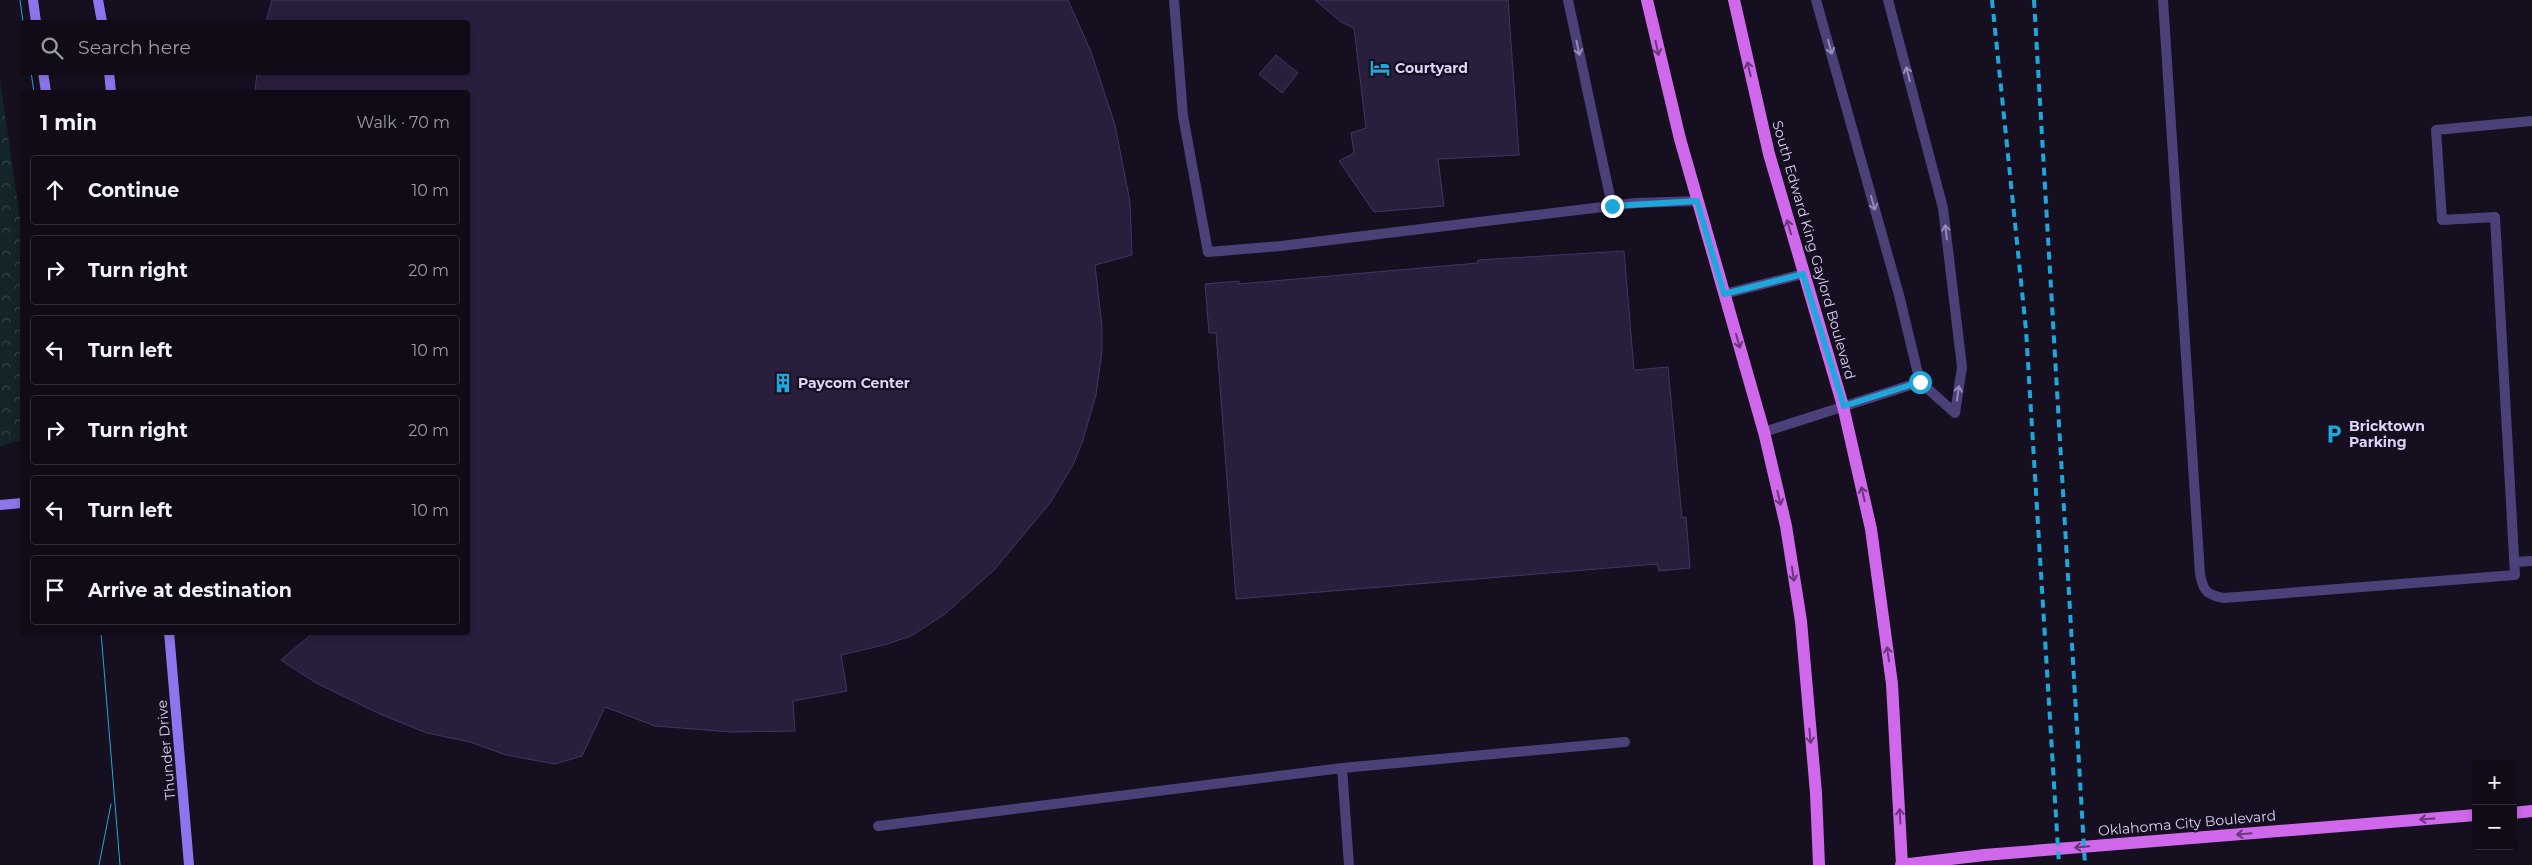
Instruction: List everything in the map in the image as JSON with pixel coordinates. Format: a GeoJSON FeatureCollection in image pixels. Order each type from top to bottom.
{"type":"FeatureCollection","features":[{"type":"Feature","properties":{"kind":"main road"},"geometry":{"type":"LineString","coordinates":[[33,0],[36,20]]}},
{"type":"Feature","properties":{"kind":"main road"},"geometry":{"type":"LineString","coordinates":[[98,0],[102,20]]}},
{"type":"Feature","properties":{"kind":"main road"},"geometry":{"type":"LineString","coordinates":[[1647,0],[1697,201],[1764,432],[1786,526],[1801,621],[1819,834],[1819,865]]}},
{"type":"Feature","properties":{"kind":"main road","name":"South Edward King Gaylord Boulevard"},"geometry":{"type":"LineString","coordinates":[[1734,0],[1769,154],[1803,274],[1844,406],[1871,529],[1892,684],[1901,865]]}},
{"type":"Feature","properties":{"kind":"main road"},"geometry":{"type":"LineString","coordinates":[[43,75],[46,90]]}},
{"type":"Feature","properties":{"kind":"main road"},"geometry":{"type":"LineString","coordinates":[[109,75],[111,90]]}},
{"type":"Feature","properties":{"kind":"main road"},"geometry":{"type":"LineString","coordinates":[[0,505],[20,503]]}},
{"type":"Feature","properties":{"kind":"main road","name":"Thunder Drive"},"geometry":{"type":"LineString","coordinates":[[170,635],[189,865]]}},
{"type":"Feature","properties":{"kind":"main road"},"geometry":{"type":"LineString","coordinates":[[2517,813],[2532,811]]}},
{"type":"Feature","properties":{"kind":"main road","name":"Oklahoma City Boulevard"},"geometry":{"type":"LineString","coordinates":[[1901,865],[1984,855],[2472,816]]}},
{"type":"Feature","properties":{"kind":"lane"},"geometry":{"type":"LineString","coordinates":[[1174,0],[1183,116],[1208,252],[1281,246],[1612,206],[1697,201]]}},
{"type":"Feature","properties":{"kind":"lane"},"geometry":{"type":"LineString","coordinates":[[1568,0],[1612,206]]}},
{"type":"Feature","properties":{"kind":"lane"},"geometry":{"type":"LineString","coordinates":[[1816,0],[1899,295],[1920,382],[1955,413],[1962,367],[1943,208],[1888,0]]}},
{"type":"Feature","properties":{"kind":"lane"},"geometry":{"type":"LineString","coordinates":[[2163,0],[2200,574],[2206,593],[2224,598],[2515,574],[2495,217],[2442,220],[2436,130],[2532,121]]}},
{"type":"Feature","properties":{"kind":"lane"},"geometry":{"type":"LineString","coordinates":[[1724,294],[1803,274]]}},
{"type":"Feature","properties":{"kind":"lane"},"geometry":{"type":"LineString","coordinates":[[1764,432],[1920,382]]}},
{"type":"Feature","properties":{"kind":"lane"},"geometry":{"type":"LineString","coordinates":[[2515,562],[2532,561]]}},
{"type":"Feature","properties":{"kind":"lane"},"geometry":{"type":"LineString","coordinates":[[878,826],[1342,768],[1625,742]]}},
{"type":"Feature","properties":{"kind":"lane"},"geometry":{"type":"LineString","coordinates":[[1342,768],[1349,865]]}},
{"type":"Feature","properties":{"kind":"green space"},"geometry":{"type":"Polygon","coordinates":[[[0,81],[20,218],[20,441],[0,446],[0,81]]]}},
{"type":"Feature","properties":{"kind":"building","name":"Paycom Center"},"geometry":{"type":"Polygon","coordinates":[[[272,0],[1068,0],[1091,52],[1115,125],[1130,202],[1132,255],[1095,265],[1102,327],[1102,351],[1096,395],[1082,443],[1073,465],[1050,503],[994,570],[945,614],[911,636],[884,645],[841,655],[847,691],[793,701],[795,731],[731,732],[655,726],[605,707],[582,756],[555,764],[506,755],[470,742],[427,733],[380,714],[316,683],[281,660],[310,635],[470,635],[470,90],[255,90],[257,75],[470,75],[470,20],[267,20],[272,0]]]}},
{"type":"Feature","properties":{"kind":"building"},"geometry":{"type":"Polygon","coordinates":[[[1315,0],[1508,0],[1519,155],[1438,159],[1444,206],[1374,212],[1339,161],[1354,153],[1351,133],[1366,128],[1354,28],[1341,22],[1315,0]]]}},
{"type":"Feature","properties":{"kind":"building"},"geometry":{"type":"Polygon","coordinates":[[[1276,55],[1298,73],[1282,93],[1259,74],[1276,55]]]}},
{"type":"Feature","properties":{"kind":"building"},"geometry":{"type":"Polygon","coordinates":[[[1624,251],[1634,370],[1668,367],[1682,518],[1686,517],[1690,568],[1659,571],[1657,564],[1236,599],[1216,333],[1209,333],[1205,284],[1239,281],[1239,284],[1478,263],[1478,260],[1624,251]]]}},
{"type":"Feature","properties":{"kind":"tram line"},"geometry":{"type":"LineString","coordinates":[[20,0],[23,20]]}},
{"type":"Feature","properties":{"kind":"tram line"},"geometry":{"type":"LineString","coordinates":[[31,75],[34,90]]}},
{"type":"Feature","properties":{"kind":"tram line"},"geometry":{"type":"LineString","coordinates":[[101,635],[120,865]]}},
{"type":"Feature","properties":{"kind":"tram line"},"geometry":{"type":"LineString","coordinates":[[99,865],[111,804]]}},
{"type":"Feature","properties":{"kind":"railway"},"geometry":{"type":"LineString","coordinates":[[1992,0],[2026,330],[2059,865]]}},
{"type":"Feature","properties":{"kind":"railway"},"geometry":{"type":"LineString","coordinates":[[2034,0],[2085,865]]}},
{"type":"Feature","properties":{"kind":"place","name":"Courtyard"},"geometry":{"type":"Point","coordinates":[1380,68]}},
{"type":"Feature","properties":{"kind":"place","name":"Paycom Center"},"geometry":{"type":"Point","coordinates":[783,383]}},
{"type":"Feature","properties":{"kind":"place","name":"Bricktown Parking"},"geometry":{"type":"Point","coordinates":[2334,434]}},
{"type":"Feature","properties":{"kind":"route"},"geometry":{"type":"LineString","coordinates":[[1612,206],[1636,203],[1697,201],[1724,294],[1803,274],[1844,406],[1920,382]]}}]}
